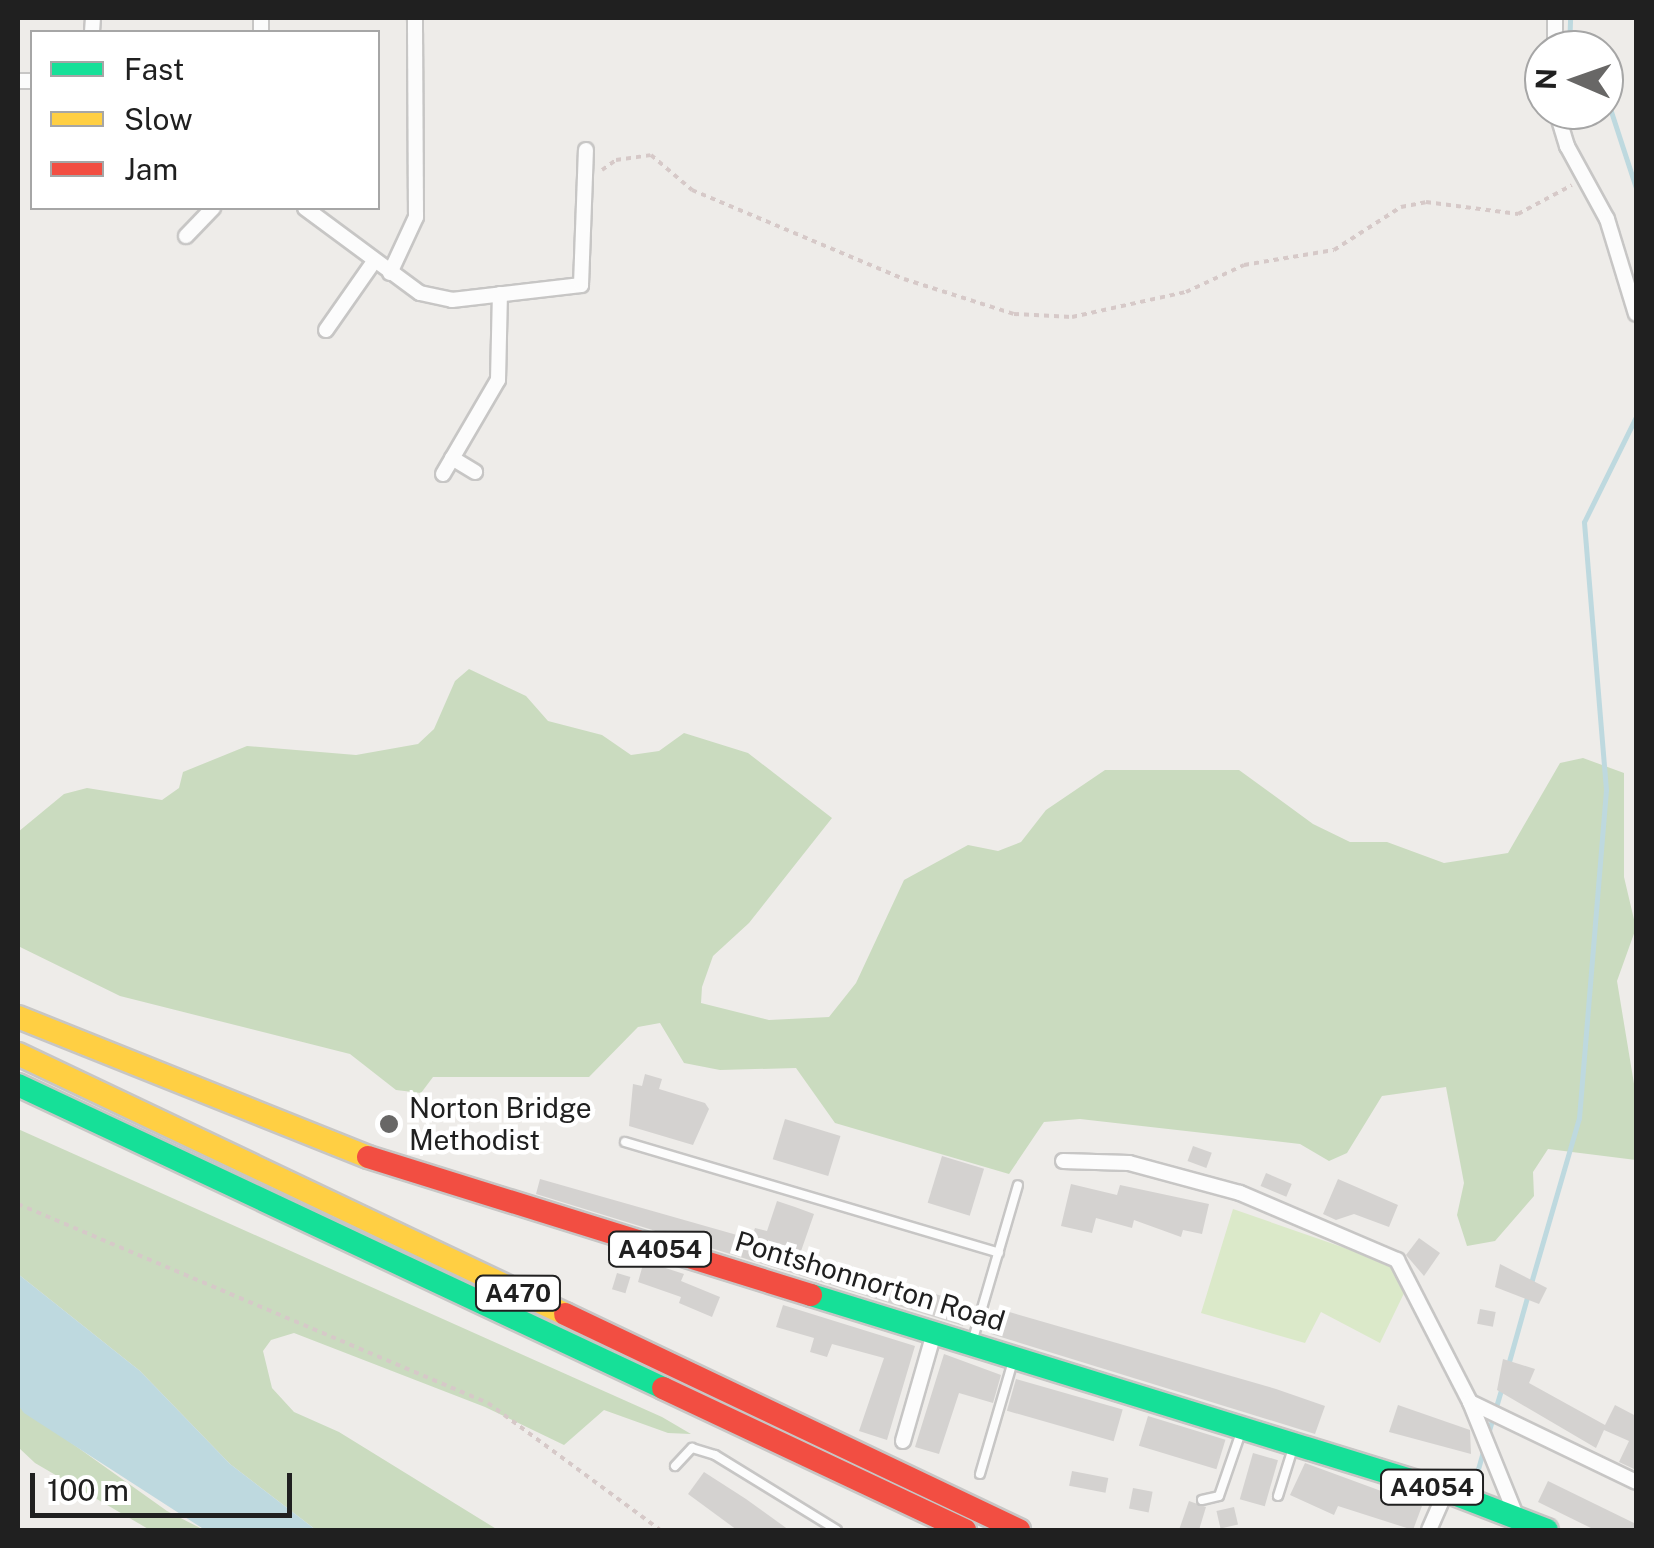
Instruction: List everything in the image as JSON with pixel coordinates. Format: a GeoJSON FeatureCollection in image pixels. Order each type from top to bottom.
{"type":"FeatureCollection","features":[{"type":"Feature","properties":{"kind":"main road","name":"Pontshonnorton Road"},"geometry":{"type":"LineString","coordinates":[[18,1017],[309,1139],[1304,1447]]}},
{"type":"Feature","properties":{"kind":"main road","name":"A470"},"geometry":{"type":"LineString","coordinates":[[18,1054],[1019,1530]]}},
{"type":"Feature","properties":{"kind":"main road","name":"A470"},"geometry":{"type":"LineString","coordinates":[[18,1085],[965,1530]]}},
{"type":"Feature","properties":{"kind":"main road","name":"A4054"},"geometry":{"type":"LineString","coordinates":[[1304,1447],[1446,1491],[1547,1530]]}},
{"type":"Feature","properties":{"kind":"street"},"geometry":{"type":"LineString","coordinates":[[390,274],[416,217],[415,18]]}},
{"type":"Feature","properties":{"kind":"street"},"geometry":{"type":"LineString","coordinates":[[1565,130],[1606,219],[1636,314]]}},
{"type":"Feature","properties":{"kind":"street"},"geometry":{"type":"LineString","coordinates":[[307,210],[373,263],[436,298],[580,285],[586,150]]}},
{"type":"Feature","properties":{"kind":"street"},"geometry":{"type":"LineString","coordinates":[[186,236],[212,210]]}},
{"type":"Feature","properties":{"kind":"street"},"geometry":{"type":"LineString","coordinates":[[326,330],[373,263]]}},
{"type":"Feature","properties":{"kind":"street"},"geometry":{"type":"LineString","coordinates":[[442,474],[498,380],[500,294]]}},
{"type":"Feature","properties":{"kind":"street"},"geometry":{"type":"LineString","coordinates":[[452,458],[475,472]]}},
{"type":"Feature","properties":{"kind":"street"},"geometry":{"type":"LineString","coordinates":[[1063,1161],[1128,1163],[1240,1193],[1398,1260],[1470,1402],[1518,1518]]}},
{"type":"Feature","properties":{"kind":"street"},"geometry":{"type":"LineString","coordinates":[[903,1442],[934,1333]]}},
{"type":"Feature","properties":{"kind":"street"},"geometry":{"type":"LineString","coordinates":[[1470,1402],[1636,1482]]}},
{"type":"Feature","properties":{"kind":"street"},"geometry":{"type":"LineString","coordinates":[[1429,1530],[1446,1491]]}},
{"type":"Feature","properties":{"kind":"lane"},"geometry":{"type":"LineString","coordinates":[[625,1142],[999,1253]]}},
{"type":"Feature","properties":{"kind":"lane"},"geometry":{"type":"LineString","coordinates":[[972,1344],[1018,1185]]}},
{"type":"Feature","properties":{"kind":"lane"},"geometry":{"type":"LineString","coordinates":[[980,1474],[1014,1357]]}},
{"type":"Feature","properties":{"kind":"lane"},"geometry":{"type":"LineString","coordinates":[[1202,1500],[1219,1496],[1243,1428]]}},
{"type":"Feature","properties":{"kind":"lane"},"geometry":{"type":"LineString","coordinates":[[1278,1496],[1304,1447]]}},
{"type":"Feature","properties":{"kind":"lane"},"geometry":{"type":"LineString","coordinates":[[675,1466],[692,1448],[715,1456],[837,1530]]}},
{"type":"Feature","properties":{"kind":"path"},"geometry":{"type":"LineString","coordinates":[[586,150],[598,173],[616,160],[651,155],[692,190],[904,279],[1014,314],[1072,317],[1186,292],[1244,265],[1334,250],[1401,207],[1426,202],[1518,214],[1586,180]]}},
{"type":"Feature","properties":{"kind":"path"},"geometry":{"type":"LineString","coordinates":[[18,1204],[488,1403],[660,1530]]}},
{"type":"Feature","properties":{"kind":"green space"},"geometry":{"type":"Polygon","coordinates":[[[469,669],[526,696],[548,721],[602,735],[631,755],[659,751],[684,733],[748,753],[832,818],[749,923],[713,956],[702,987],[701,1003],[769,1020],[829,1017],[856,983],[904,880],[968,845],[998,851],[1021,842],[1046,810],[1105,770],[1239,770],[1313,824],[1350,842],[1387,842],[1444,863],[1508,853],[1560,763],[1583,758],[1624,773],[1624,877],[1636,928],[1617,981],[1636,1096],[1636,1160],[1548,1149],[1533,1172],[1534,1196],[1495,1241],[1467,1246],[1457,1215],[1464,1183],[1446,1087],[1382,1096],[1347,1153],[1329,1161],[1300,1144],[1080,1119],[1044,1122],[1009,1174],[835,1123],[796,1068],[720,1070],[684,1063],[660,1023],[638,1027],[589,1077],[433,1077],[421,1093],[396,1090],[350,1054],[120,996],[18,946],[18,832],[64,794],[87,788],[162,800],[179,788],[183,772],[247,746],[356,755],[418,744],[434,729],[455,681],[469,669]]]}},
{"type":"Feature","properties":{"kind":"green space"},"geometry":{"type":"Polygon","coordinates":[[[18,1129],[662,1417],[691,1434],[668,1433],[604,1410],[564,1445],[485,1407],[294,1333],[271,1340],[263,1351],[272,1388],[294,1412],[339,1432],[498,1530],[316,1530],[230,1464],[140,1371],[18,1274],[18,1129]]]}},
{"type":"Feature","properties":{"kind":"green space"},"geometry":{"type":"Polygon","coordinates":[[[1233,1209],[1391,1264],[1407,1287],[1380,1343],[1321,1312],[1305,1343],[1201,1313],[1233,1209]]]}},
{"type":"Feature","properties":{"kind":"green space"},"geometry":{"type":"Polygon","coordinates":[[[18,1405],[167,1511],[204,1530],[150,1530],[35,1463],[18,1447],[18,1405]]]}},
{"type":"Feature","properties":{"kind":"water"},"geometry":{"type":"Polygon","coordinates":[[[18,1274],[140,1371],[230,1464],[316,1530],[205,1530],[24,1413],[18,1405],[18,1274]]]}},
{"type":"Feature","properties":{"kind":"building"},"geometry":{"type":"Polygon","coordinates":[[[645,1074],[662,1079],[659,1089],[705,1103],[709,1109],[693,1145],[629,1126],[633,1084],[642,1086],[645,1074]]]}},
{"type":"Feature","properties":{"kind":"building"},"geometry":{"type":"Polygon","coordinates":[[[785,1119],[840,1136],[828,1176],[773,1159],[785,1119]]]}},
{"type":"Feature","properties":{"kind":"building"},"geometry":{"type":"Polygon","coordinates":[[[1193,1146],[1212,1153],[1206,1168],[1188,1161],[1193,1146]]]}},
{"type":"Feature","properties":{"kind":"building"},"geometry":{"type":"Polygon","coordinates":[[[942,1156],[984,1169],[970,1216],[928,1203],[942,1156]]]}},
{"type":"Feature","properties":{"kind":"building"},"geometry":{"type":"Polygon","coordinates":[[[1266,1173],[1292,1184],[1286,1197],[1261,1186],[1266,1173]]]}},
{"type":"Feature","properties":{"kind":"building"},"geometry":{"type":"Polygon","coordinates":[[[540,1179],[751,1239],[755,1228],[767,1231],[777,1201],[795,1207],[814,1214],[800,1254],[969,1304],[963,1326],[536,1194],[540,1179]]]}},
{"type":"Feature","properties":{"kind":"building"},"geometry":{"type":"Polygon","coordinates":[[[1338,1179],[1398,1205],[1389,1227],[1354,1214],[1336,1220],[1323,1214],[1338,1179]]]}},
{"type":"Feature","properties":{"kind":"building"},"geometry":{"type":"Polygon","coordinates":[[[1071,1184],[1117,1195],[1120,1185],[1209,1204],[1202,1234],[1183,1230],[1181,1237],[1134,1220],[1132,1228],[1096,1218],[1092,1233],[1061,1226],[1071,1184]]]}},
{"type":"Feature","properties":{"kind":"building"},"geometry":{"type":"Polygon","coordinates":[[[1419,1238],[1440,1253],[1424,1276],[1406,1255],[1419,1238]]]}},
{"type":"Feature","properties":{"kind":"building"},"geometry":{"type":"Polygon","coordinates":[[[644,1261],[684,1274],[681,1281],[720,1297],[712,1317],[679,1303],[681,1297],[638,1282],[644,1261]]]}},
{"type":"Feature","properties":{"kind":"building"},"geometry":{"type":"Polygon","coordinates":[[[1500,1264],[1547,1288],[1539,1304],[1495,1287],[1500,1264]]]}},
{"type":"Feature","properties":{"kind":"building"},"geometry":{"type":"Polygon","coordinates":[[[617,1273],[630,1277],[625,1293],[612,1289],[617,1273]]]}},
{"type":"Feature","properties":{"kind":"building"},"geometry":{"type":"Polygon","coordinates":[[[783,1305],[915,1346],[887,1440],[859,1431],[884,1358],[832,1344],[827,1357],[810,1352],[814,1338],[776,1327],[783,1305]]]}},
{"type":"Feature","properties":{"kind":"building"},"geometry":{"type":"Polygon","coordinates":[[[999,1309],[1325,1406],[1315,1434],[991,1334],[999,1309]]]}},
{"type":"Feature","properties":{"kind":"building"},"geometry":{"type":"Polygon","coordinates":[[[1480,1309],[1496,1312],[1493,1327],[1477,1324],[1480,1309]]]}},
{"type":"Feature","properties":{"kind":"building"},"geometry":{"type":"Polygon","coordinates":[[[944,1354],[1001,1375],[993,1403],[959,1393],[939,1454],[915,1447],[944,1354]]]}},
{"type":"Feature","properties":{"kind":"building"},"geometry":{"type":"Polygon","coordinates":[[[1503,1359],[1535,1369],[1529,1383],[1605,1425],[1615,1405],[1636,1416],[1636,1470],[1619,1462],[1629,1441],[1604,1430],[1596,1448],[1497,1390],[1503,1359]]]}},
{"type":"Feature","properties":{"kind":"building"},"geometry":{"type":"Polygon","coordinates":[[[1016,1379],[1123,1410],[1114,1441],[1007,1411],[1016,1379]]]}},
{"type":"Feature","properties":{"kind":"building"},"geometry":{"type":"Polygon","coordinates":[[[1398,1405],[1470,1430],[1471,1454],[1389,1432],[1398,1405]]]}},
{"type":"Feature","properties":{"kind":"building"},"geometry":{"type":"Polygon","coordinates":[[[1148,1416],[1225,1440],[1216,1469],[1139,1446],[1148,1416]]]}},
{"type":"Feature","properties":{"kind":"building"},"geometry":{"type":"Polygon","coordinates":[[[1253,1453],[1278,1460],[1265,1506],[1240,1499],[1253,1453]]]}},
{"type":"Feature","properties":{"kind":"building"},"geometry":{"type":"Polygon","coordinates":[[[1305,1463],[1422,1506],[1413,1530],[1338,1506],[1334,1515],[1290,1495],[1305,1463]]]}},
{"type":"Feature","properties":{"kind":"building"},"geometry":{"type":"Polygon","coordinates":[[[1072,1471],[1108,1478],[1105,1493],[1069,1486],[1072,1471]]]}},
{"type":"Feature","properties":{"kind":"building"},"geometry":{"type":"Polygon","coordinates":[[[704,1472],[789,1530],[737,1530],[688,1494],[704,1472]]]}},
{"type":"Feature","properties":{"kind":"building"},"geometry":{"type":"Polygon","coordinates":[[[1548,1481],[1636,1524],[1636,1530],[1595,1530],[1538,1502],[1548,1481]]]}},
{"type":"Feature","properties":{"kind":"building"},"geometry":{"type":"Polygon","coordinates":[[[1133,1488],[1153,1492],[1149,1512],[1129,1509],[1133,1488]]]}},
{"type":"Feature","properties":{"kind":"building"},"geometry":{"type":"Polygon","coordinates":[[[1189,1501],[1206,1507],[1199,1530],[1179,1530],[1189,1501]]]}},
{"type":"Feature","properties":{"kind":"building"},"geometry":{"type":"Polygon","coordinates":[[[1234,1507],[1238,1525],[1221,1529],[1216,1511],[1234,1507]]]}},
{"type":"Feature","properties":{"kind":"waterway"},"geometry":{"type":"LineString","coordinates":[[1570,18],[1570,30]]}},
{"type":"Feature","properties":{"kind":"waterway"},"geometry":{"type":"LineString","coordinates":[[1617,130],[1636,188]]}},
{"type":"Feature","properties":{"kind":"waterway"},"geometry":{"type":"LineString","coordinates":[[1531,1283],[1579,1118],[1606,790],[1584,522],[1636,417]]}},
{"type":"Feature","properties":{"kind":"waterway"},"geometry":{"type":"LineString","coordinates":[[1508,1365],[1528,1294]]}},
{"type":"Feature","properties":{"kind":"waterway"},"geometry":{"type":"LineString","coordinates":[[1487,1437],[1501,1390]]}},
{"type":"Feature","properties":{"kind":"waterway"},"geometry":{"type":"LineString","coordinates":[[1472,1490],[1484,1448]]}},
{"type":"Feature","properties":{"kind":"traffic: fast"},"geometry":{"type":"LineString","coordinates":[[18,1085],[663,1388]]}},
{"type":"Feature","properties":{"kind":"traffic: fast"},"geometry":{"type":"LineString","coordinates":[[811,1295],[1446,1491],[1547,1530]]}},
{"type":"Feature","properties":{"kind":"traffic: slow"},"geometry":{"type":"LineString","coordinates":[[18,1017],[368,1157]]}},
{"type":"Feature","properties":{"kind":"traffic: slow"},"geometry":{"type":"LineString","coordinates":[[18,1054],[565,1314]]}},
{"type":"Feature","properties":{"kind":"traffic: jam"},"geometry":{"type":"LineString","coordinates":[[368,1157],[811,1295]]}},
{"type":"Feature","properties":{"kind":"traffic: jam"},"geometry":{"type":"LineString","coordinates":[[565,1314],[1019,1530]]}},
{"type":"Feature","properties":{"kind":"traffic: jam"},"geometry":{"type":"LineString","coordinates":[[663,1388],[965,1530]]}},
{"type":"Feature","properties":{"kind":"place","name":"Norton Bridge Methodist"},"geometry":{"type":"Point","coordinates":[389,1124]}}]}
